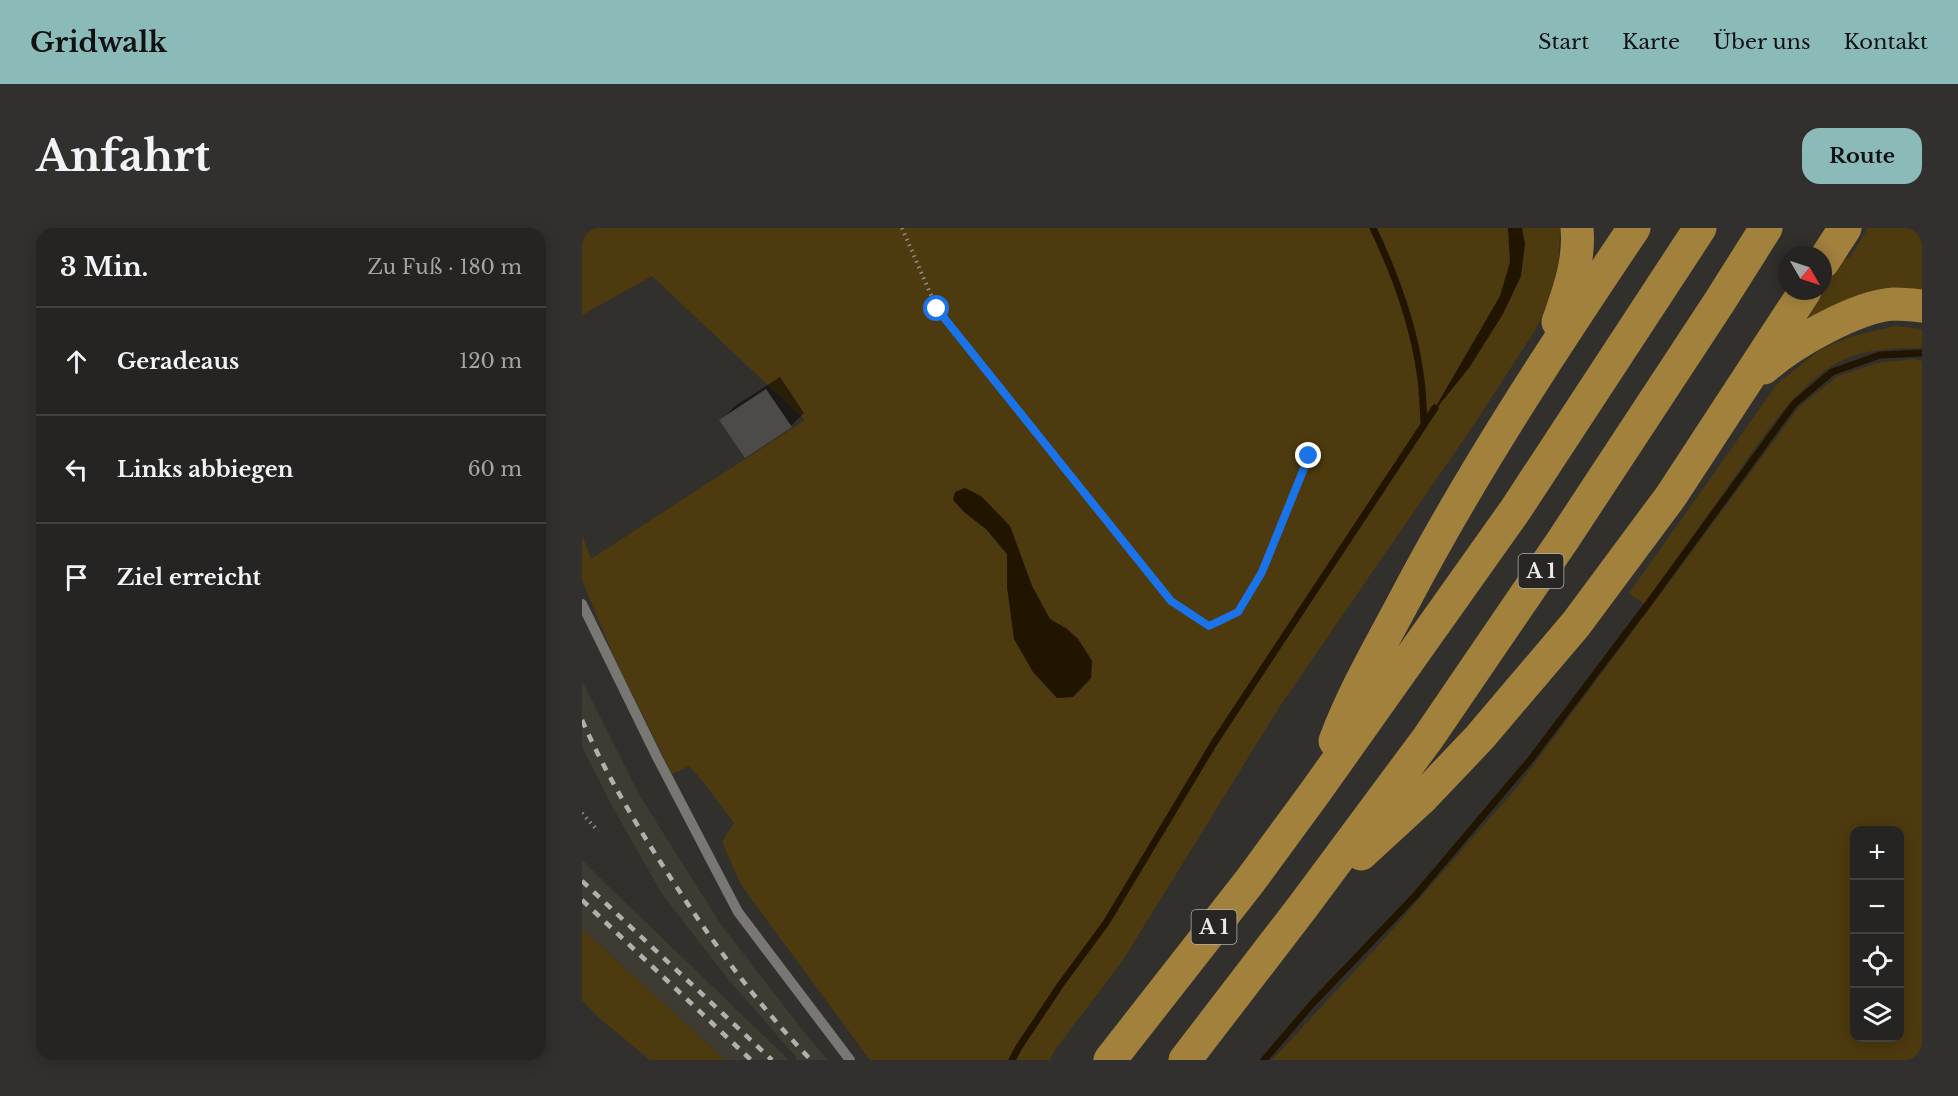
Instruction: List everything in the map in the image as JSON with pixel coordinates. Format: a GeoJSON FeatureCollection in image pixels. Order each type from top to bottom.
{"type":"FeatureCollection","features":[{"type":"Feature","properties":{"kind":"highway"},"geometry":{"type":"LineString","coordinates":[[1543,364],[1574,272],[1579,247],[1577,228]]}},
{"type":"Feature","properties":{"kind":"highway"},"geometry":{"type":"LineString","coordinates":[[1316,791],[1360,684],[1437,538],[1543,364],[1634,228]]}},
{"type":"Feature","properties":{"kind":"highway","name":"A 1"},"geometry":{"type":"LineString","coordinates":[[1110,1060],[1250,881],[1516,509],[1700,228]]}},
{"type":"Feature","properties":{"kind":"highway","name":"A 1"},"geometry":{"type":"LineString","coordinates":[[1185,1060],[1304,906],[1448,708],[1563,540],[1766,228]]}},
{"type":"Feature","properties":{"kind":"highway"},"geometry":{"type":"LineString","coordinates":[[1832,248],[1845,228]]}},
{"type":"Feature","properties":{"kind":"highway"},"geometry":{"type":"LineString","coordinates":[[1304,906],[1424,796],[1480,737],[1576,624],[1671,496],[1799,300]]}},
{"type":"Feature","properties":{"kind":"highway"},"geometry":{"type":"LineString","coordinates":[[1735,400],[1755,376],[1778,356],[1811,335],[1853,315],[1893,304],[1922,306]]}},
{"type":"Feature","properties":{"kind":"lane"},"geometry":{"type":"LineString","coordinates":[[582,603],[657,758],[738,912],[850,1060]]}},
{"type":"Feature","properties":{"kind":"path"},"geometry":{"type":"LineString","coordinates":[[902,228],[937,309],[1171,601],[1209,626],[1238,612],[1262,572],[1309,456]]}},
{"type":"Feature","properties":{"kind":"path"},"geometry":{"type":"LineString","coordinates":[[582,813],[598,831]]}},
{"type":"Feature","properties":{"kind":"shaded area"},"geometry":{"type":"Polygon","coordinates":[[[582,228],[1560,228],[1558,278],[1536,329],[1473,426],[1280,706],[1123,960],[1055,1050],[1050,1060],[870,1060],[741,885],[722,842],[734,823],[689,766],[672,774],[613,655],[582,580],[582,534],[591,559],[805,420],[652,276],[582,315],[582,228]],[[964,512],[986,529],[1007,554],[1007,587],[1033,672],[1057,698],[1073,697],[1091,678],[1092,661],[1078,639],[1050,619],[1032,586],[1010,526],[964,512]]]}},
{"type":"Feature","properties":{"kind":"shaded area"},"geometry":{"type":"Polygon","coordinates":[[[1508,228],[1522,228],[1525,244],[1521,276],[1503,314],[1469,368],[1431,415],[1500,296],[1510,262],[1508,228]]]}},
{"type":"Feature","properties":{"kind":"shaded area"},"geometry":{"type":"Polygon","coordinates":[[[1868,228],[1922,228],[1922,296],[1798,329],[1812,300],[1832,300],[1832,267],[1851,256],[1868,228]]]}},
{"type":"Feature","properties":{"kind":"shaded area"},"geometry":{"type":"Polygon","coordinates":[[[1895,326],[1922,329],[1922,348],[1881,350],[1860,354],[1824,371],[1793,399],[1765,434],[1644,604],[1629,593],[1778,383],[1820,350],[1849,337],[1895,326]]]}},
{"type":"Feature","properties":{"kind":"shaded area"},"geometry":{"type":"Polygon","coordinates":[[[1914,359],[1922,361],[1922,1060],[1272,1060],[1378,946],[1518,786],[1799,407],[1838,376],[1877,363],[1914,359]]]}},
{"type":"Feature","properties":{"kind":"shaded area"},"geometry":{"type":"Polygon","coordinates":[[[965,488],[981,496],[1010,526],[1032,586],[1050,619],[1078,639],[1092,661],[1091,678],[1073,697],[1057,698],[1033,672],[1014,639],[1007,587],[1007,554],[986,529],[953,500],[955,492],[965,488]]]}},
{"type":"Feature","properties":{"kind":"shaded area"},"geometry":{"type":"Polygon","coordinates":[[[582,681],[640,796],[720,923],[828,1060],[795,1060],[797,1058],[728,979],[662,894],[613,808],[582,747],[582,681]]]}},
{"type":"Feature","properties":{"kind":"shaded area"},"geometry":{"type":"Polygon","coordinates":[[[582,860],[789,1060],[725,1060],[589,935],[582,928],[582,860]]]}},
{"type":"Feature","properties":{"kind":"shaded area"},"geometry":{"type":"Polygon","coordinates":[[[582,928],[725,1060],[650,1060],[598,1017],[582,1000],[582,928]]]}},
{"type":"Feature","properties":{"kind":"building"},"geometry":{"type":"Polygon","coordinates":[[[766,389],[792,427],[745,458],[719,420],[766,389]]]}},
{"type":"Feature","properties":{"kind":"waterway"},"geometry":{"type":"LineString","coordinates":[[1373,228],[1396,281],[1413,336],[1421,379],[1424,424]]}},
{"type":"Feature","properties":{"kind":"waterway"},"geometry":{"type":"LineString","coordinates":[[1264,1060],[1312,1004],[1416,895],[1531,759],[1794,404],[1832,372],[1880,355],[1922,353]]}},
{"type":"Feature","properties":{"kind":"waterway"},"geometry":{"type":"LineString","coordinates":[[1012,1060],[1061,984],[1106,923],[1214,743],[1435,408]]}},
{"type":"Feature","properties":{"kind":"railway"},"geometry":{"type":"LineString","coordinates":[[582,720],[625,803],[690,906],[756,997],[811,1060]]}},
{"type":"Feature","properties":{"kind":"railway"},"geometry":{"type":"LineString","coordinates":[[582,881],[772,1060]]}},
{"type":"Feature","properties":{"kind":"railway"},"geometry":{"type":"LineString","coordinates":[[582,900],[751,1060]]}},
{"type":"Feature","properties":{"kind":"route"},"geometry":{"type":"LineString","coordinates":[[937,309],[1171,601],[1209,626],[1238,612],[1262,572],[1309,456]]}}]}
